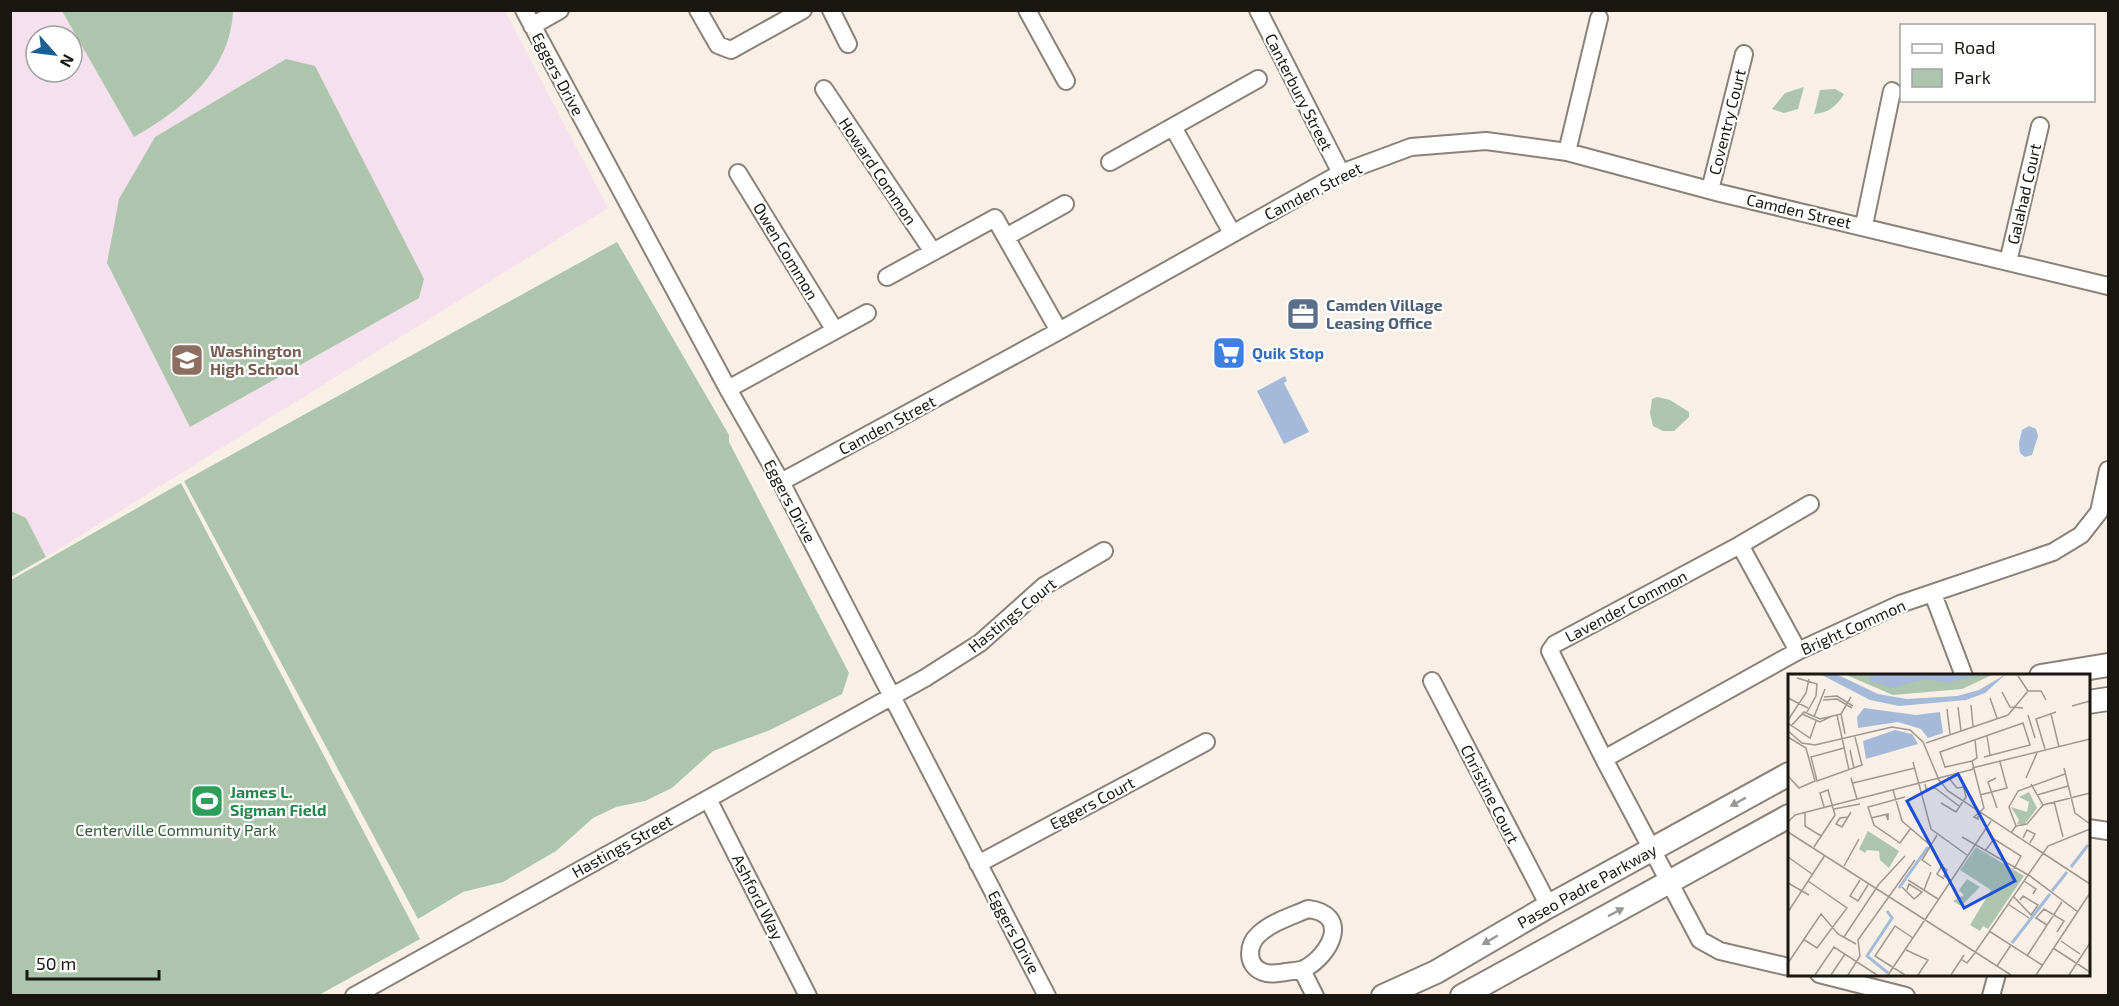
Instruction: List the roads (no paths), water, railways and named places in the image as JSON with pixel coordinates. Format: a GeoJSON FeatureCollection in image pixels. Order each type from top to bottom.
{"type":"FeatureCollection","features":[{"type":"Feature","properties":{"kind":"main road"},"geometry":{"type":"LineString","coordinates":[[2052,674],[2109,664]]}},
{"type":"Feature","properties":{"kind":"main road"},"geometry":{"type":"LineString","coordinates":[[2089,702],[2109,699]]}},
{"type":"Feature","properties":{"kind":"main road","name":"Paseo Padre Parkway"},"geometry":{"type":"LineString","coordinates":[[1383,996],[1436,972],[1549,906],[1788,775]]}},
{"type":"Feature","properties":{"kind":"main road"},"geometry":{"type":"LineString","coordinates":[[1462,996],[1788,817]]}},
{"type":"Feature","properties":{"kind":"street","name":"Eggers Drive"},"geometry":{"type":"LineString","coordinates":[[524,10],[728,389],[781,482],[890,697],[1047,996]]}},
{"type":"Feature","properties":{"kind":"street"},"geometry":{"type":"LineString","coordinates":[[532,26],[560,10]]}},
{"type":"Feature","properties":{"kind":"street"},"geometry":{"type":"LineString","coordinates":[[698,10],[718,45],[730,50],[803,10]]}},
{"type":"Feature","properties":{"kind":"street"},"geometry":{"type":"LineString","coordinates":[[831,10],[848,44]]}},
{"type":"Feature","properties":{"kind":"street"},"geometry":{"type":"LineString","coordinates":[[1027,10],[1066,81]]}},
{"type":"Feature","properties":{"kind":"street","name":"Canterbury Street"},"geometry":{"type":"LineString","coordinates":[[1258,10],[1341,173]]}},
{"type":"Feature","properties":{"kind":"street"},"geometry":{"type":"LineString","coordinates":[[1567,152],[1599,18]]}},
{"type":"Feature","properties":{"kind":"street","name":"Coventry Court"},"geometry":{"type":"LineString","coordinates":[[1710,190],[1744,54]]}},
{"type":"Feature","properties":{"kind":"street"},"geometry":{"type":"LineString","coordinates":[[1110,162],[1258,79]]}},
{"type":"Feature","properties":{"kind":"street","name":"Howard Common"},"geometry":{"type":"LineString","coordinates":[[824,89],[933,252]]}},
{"type":"Feature","properties":{"kind":"street"},"geometry":{"type":"LineString","coordinates":[[1864,225],[1892,91]]}},
{"type":"Feature","properties":{"kind":"street","name":"Galahad Court"},"geometry":{"type":"LineString","coordinates":[[2008,262],[2040,126]]}},
{"type":"Feature","properties":{"kind":"street"},"geometry":{"type":"LineString","coordinates":[[1173,127],[1232,233]]}},
{"type":"Feature","properties":{"kind":"street","name":"Camden Street"},"geometry":{"type":"LineString","coordinates":[[781,482],[1059,331],[1341,173],[1411,147],[1486,141],[1567,152],[1710,190],[1864,225],[2109,286]]}},
{"type":"Feature","properties":{"kind":"street","name":"Owen Common"},"geometry":{"type":"LineString","coordinates":[[738,173],[834,329]]}},
{"type":"Feature","properties":{"kind":"street"},"geometry":{"type":"LineString","coordinates":[[1006,237],[1065,204]]}},
{"type":"Feature","properties":{"kind":"street"},"geometry":{"type":"LineString","coordinates":[[887,277],[995,218],[1059,331]]}},
{"type":"Feature","properties":{"kind":"street"},"geometry":{"type":"LineString","coordinates":[[728,389],[867,313]]}},
{"type":"Feature","properties":{"kind":"street","name":"Bright Common"},"geometry":{"type":"LineString","coordinates":[[1604,759],[1798,651],[1900,604],[2053,552],[2081,535],[2098,512],[2109,470]]}},
{"type":"Feature","properties":{"kind":"street","name":"Lavender Common"},"geometry":{"type":"LineString","coordinates":[[1604,759],[1550,651],[1556,644],[1740,545],[1810,504]]}},
{"type":"Feature","properties":{"kind":"street"},"geometry":{"type":"LineString","coordinates":[[1740,545],[1798,651]]}},
{"type":"Feature","properties":{"kind":"street","name":"Hastings Court"},"geometry":{"type":"LineString","coordinates":[[890,697],[980,643],[1044,586],[1104,551]]}},
{"type":"Feature","properties":{"kind":"street"},"geometry":{"type":"LineString","coordinates":[[1934,594],[1963,674]]}},
{"type":"Feature","properties":{"kind":"street","name":"Christine Court"},"geometry":{"type":"LineString","coordinates":[[1432,681],[1549,906]]}},
{"type":"Feature","properties":{"kind":"street","name":"Hastings Street"},"geometry":{"type":"LineString","coordinates":[[354,996],[890,697]]}},
{"type":"Feature","properties":{"kind":"street","name":"Eggers Court"},"geometry":{"type":"LineString","coordinates":[[978,864],[1206,742]]}},
{"type":"Feature","properties":{"kind":"street"},"geometry":{"type":"LineString","coordinates":[[1604,759],[1700,940],[1720,951],[1788,967]]}},
{"type":"Feature","properties":{"kind":"street","name":"Ashford Way"},"geometry":{"type":"LineString","coordinates":[[708,799],[808,996]]}},
{"type":"Feature","properties":{"kind":"street"},"geometry":{"type":"LineString","coordinates":[[2089,828],[2109,831]]}},
{"type":"Feature","properties":{"kind":"street"},"geometry":{"type":"LineString","coordinates":[[1308,909],[1321,910],[1329,917],[1334,932],[1329,946],[1320,958],[1302,970],[1272,974],[1261,972],[1254,966],[1249,955],[1250,946],[1257,935],[1267,928],[1308,909]]}},
{"type":"Feature","properties":{"kind":"street"},"geometry":{"type":"LineString","coordinates":[[1302,970],[1315,996]]}},
{"type":"Feature","properties":{"kind":"street"},"geometry":{"type":"LineString","coordinates":[[1830,976],[1862,979],[1906,996]]}},
{"type":"Feature","properties":{"kind":"street"},"geometry":{"type":"LineString","coordinates":[[1991,996],[1997,976]]}},
{"type":"Feature","properties":{"kind":"water"},"geometry":{"type":"Polygon","coordinates":[[[1285,376],[1287,381],[1284,383],[1309,432],[1284,444],[1257,391],[1285,376]]]}},
{"type":"Feature","properties":{"kind":"water"},"geometry":{"type":"Polygon","coordinates":[[[2029,426],[2036,429],[2038,436],[2032,455],[2025,457],[2020,453],[2019,443],[2022,430],[2029,426]]]}},
{"type":"Feature","properties":{"kind":"place","name":"Camden Village Leasing Office"},"geometry":{"type":"Point","coordinates":[1303,314]}},
{"type":"Feature","properties":{"kind":"place","name":"Quik Stop"},"geometry":{"type":"Point","coordinates":[1229,353]}},
{"type":"Feature","properties":{"kind":"place","name":"Washington High School"},"geometry":{"type":"Point","coordinates":[187,360]}},
{"type":"Feature","properties":{"kind":"place","name":"James L. Sigman Field"},"geometry":{"type":"Point","coordinates":[207,801]}},
{"type":"Feature","properties":{"kind":"park label","name":"Centerville Community Park"},"geometry":{"type":"Point","coordinates":[176,830]}}]}
